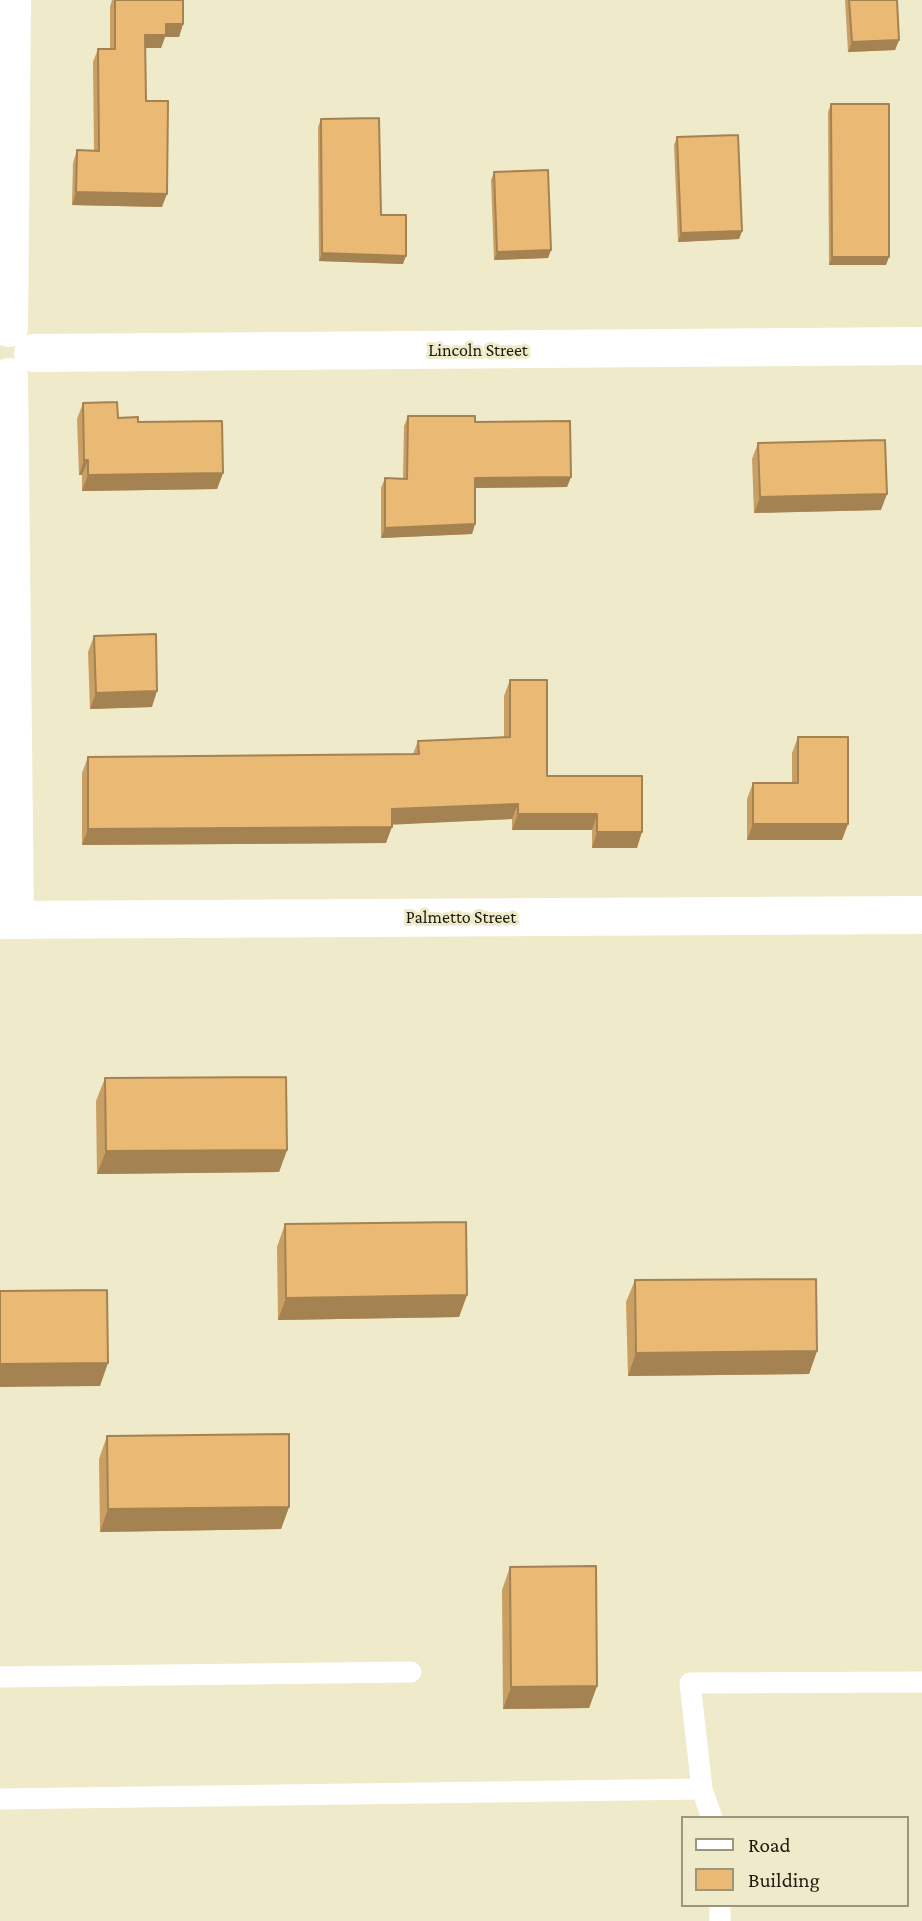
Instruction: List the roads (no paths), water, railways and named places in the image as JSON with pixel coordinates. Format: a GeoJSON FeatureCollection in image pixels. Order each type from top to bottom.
{"type":"FeatureCollection","features":[{"type":"Feature","properties":{"kind":"street"},"geometry":{"type":"LineString","coordinates":[[8,920],[12,0]]}},
{"type":"Feature","properties":{"kind":"street","name":"Lincoln Street"},"geometry":{"type":"LineString","coordinates":[[10,353],[922,346]]}},
{"type":"Feature","properties":{"kind":"street","name":"Palmetto Street"},"geometry":{"type":"LineString","coordinates":[[8,920],[922,915]]}},
{"type":"Feature","properties":{"kind":"lane"},"geometry":{"type":"LineString","coordinates":[[0,1677],[411,1672]]}},
{"type":"Feature","properties":{"kind":"lane"},"geometry":{"type":"LineString","coordinates":[[711,1816],[702,1789],[690,1683],[922,1682]]}},
{"type":"Feature","properties":{"kind":"lane"},"geometry":{"type":"LineString","coordinates":[[0,1799],[702,1789]]}}]}
